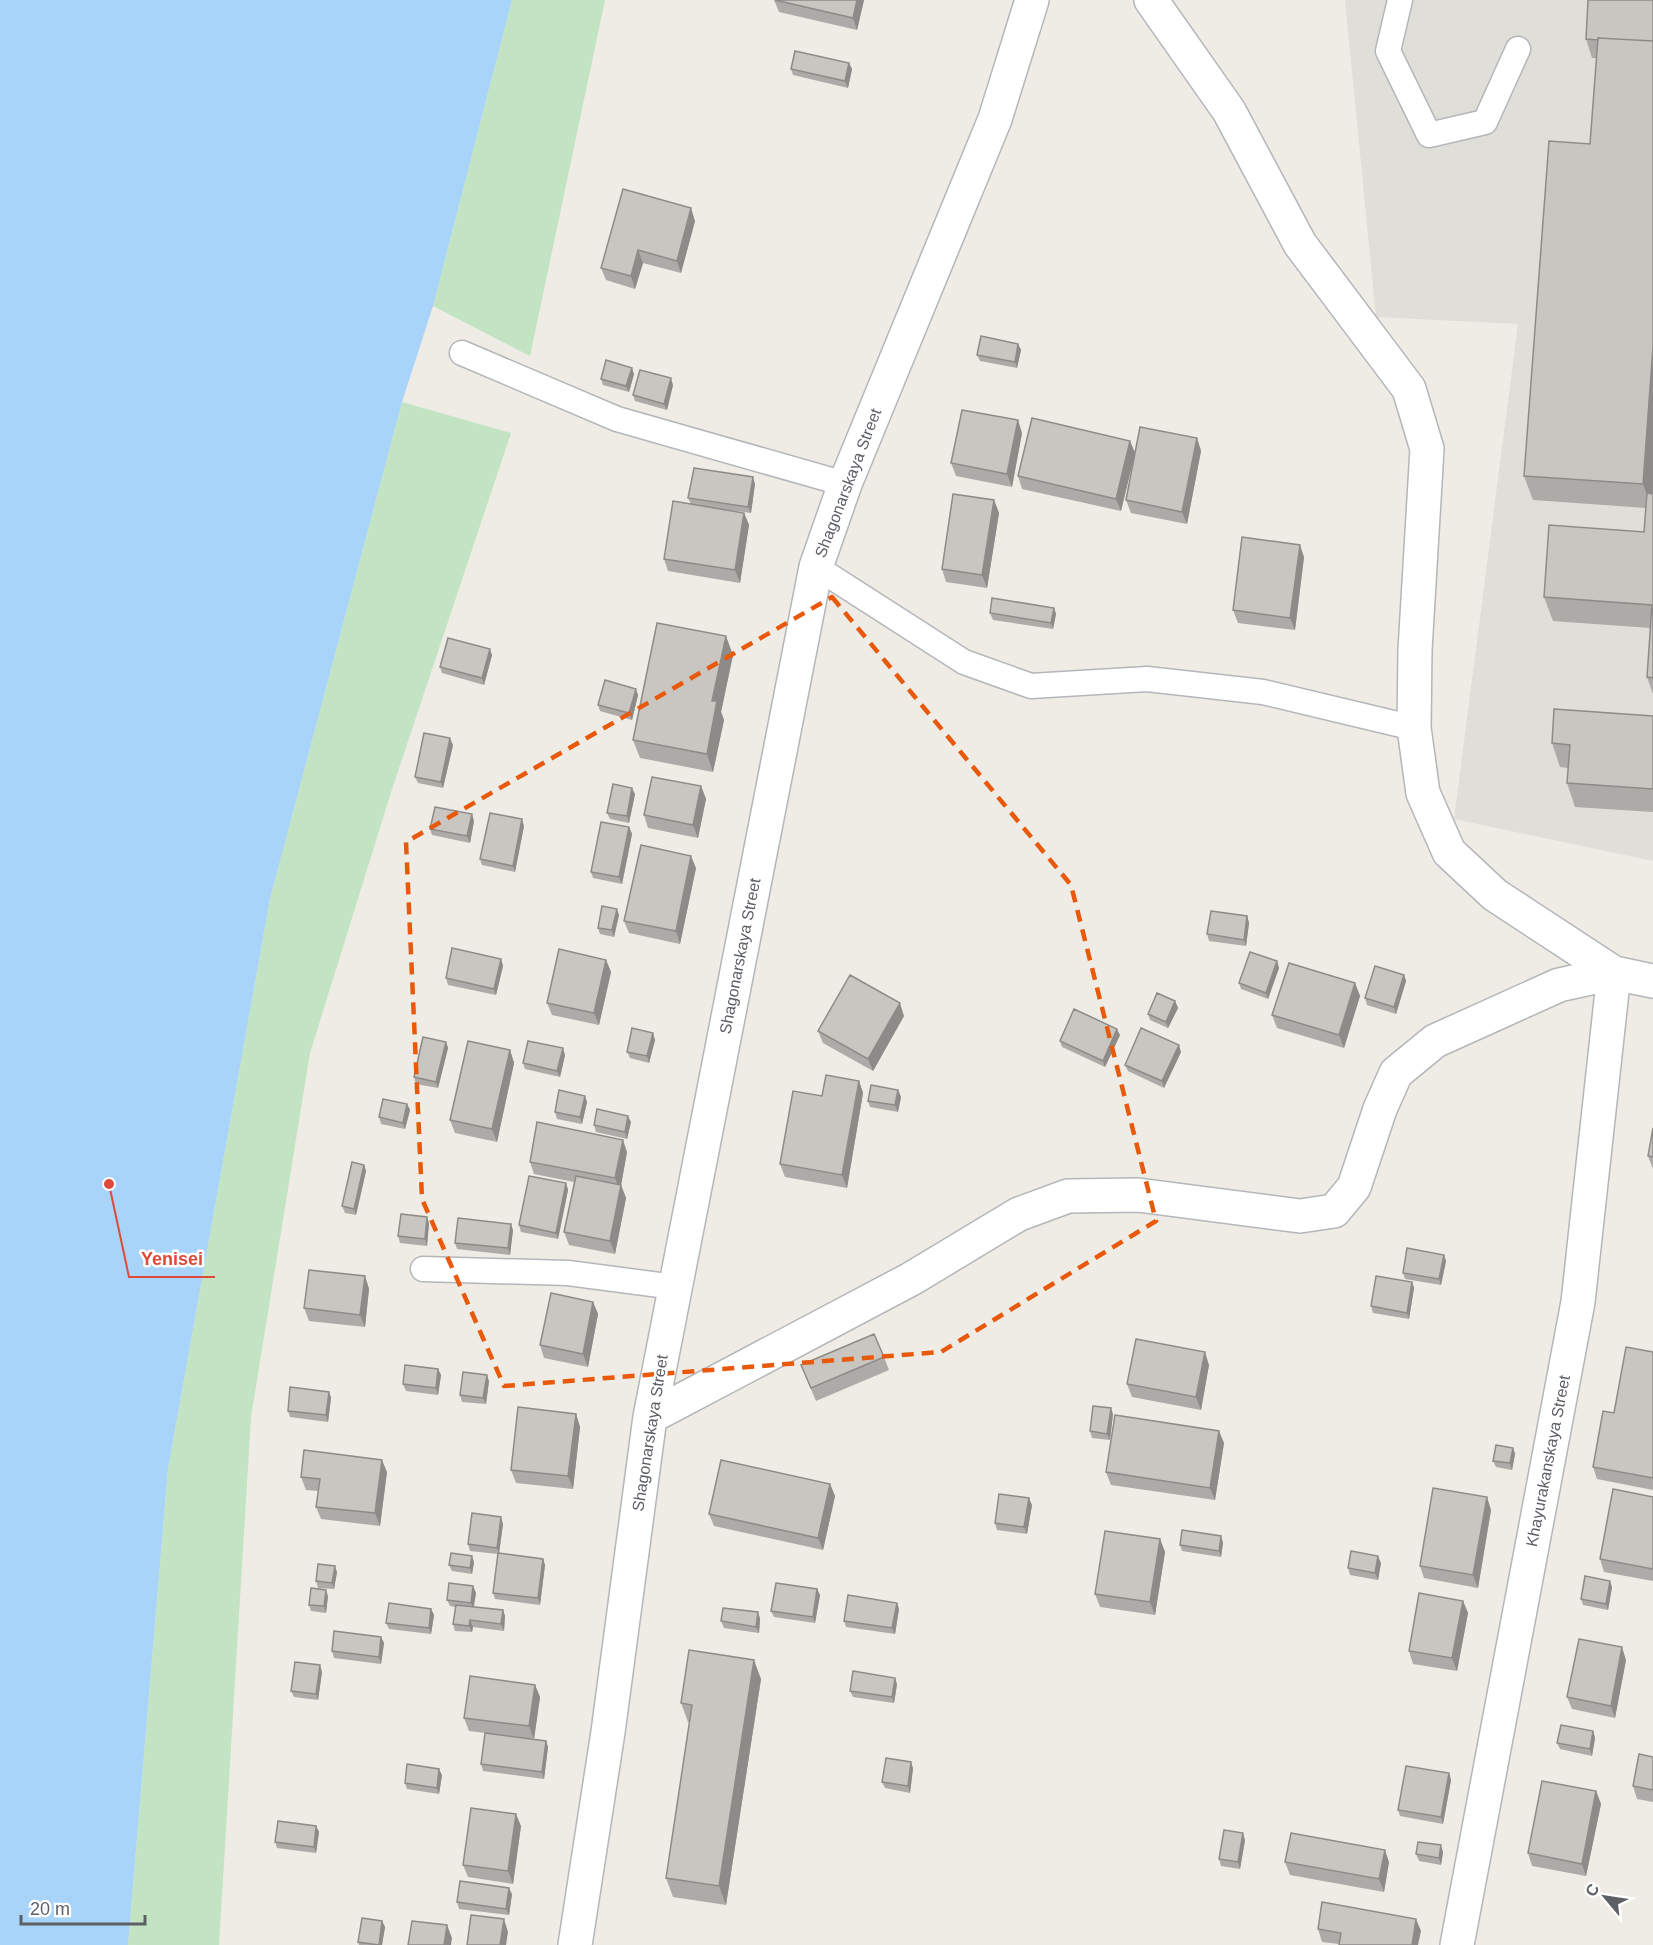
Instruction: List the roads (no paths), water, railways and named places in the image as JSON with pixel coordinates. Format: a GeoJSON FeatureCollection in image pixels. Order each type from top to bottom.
{"type":"FeatureCollection","features":[{"type":"Feature","properties":{"kind":"street","name":"Shagonarskaya Street"},"geometry":{"type":"LineString","coordinates":[[575,1945],[608,1732],[650,1417],[816,567],[845,484],[994,119],[1032,0]]}},
{"type":"Feature","properties":{"kind":"street"},"geometry":{"type":"LineString","coordinates":[[1151,0],[1229,111],[1300,244],[1409,389],[1427,449],[1415,650],[1414,728],[1423,793],[1449,852],[1495,895],[1614,973],[1653,981]]}},
{"type":"Feature","properties":{"kind":"street"},"geometry":{"type":"LineString","coordinates":[[650,1417],[911,1279],[1019,1214],[1068,1196],[1138,1194],[1299,1216],[1334,1211],[1354,1187],[1380,1109],[1396,1073],[1435,1041],[1476,1022],[1559,984],[1614,973]]}},
{"type":"Feature","properties":{"kind":"street","name":"Khayurakanskaya Street"},"geometry":{"type":"LineString","coordinates":[[1457,1945],[1578,1302],[1614,973]]}},
{"type":"Feature","properties":{"kind":"lane"},"geometry":{"type":"LineString","coordinates":[[1400,0],[1388,51],[1429,135],[1485,122],[1518,49]]}},
{"type":"Feature","properties":{"kind":"lane"},"geometry":{"type":"LineString","coordinates":[[462,353],[616,419],[845,484]]}},
{"type":"Feature","properties":{"kind":"lane"},"geometry":{"type":"LineString","coordinates":[[816,567],[964,662],[1031,686],[1159,680],[1263,692],[1414,728]]}},
{"type":"Feature","properties":{"kind":"lane"},"geometry":{"type":"LineString","coordinates":[[423,1269],[568,1273],[675,1287]]}},
{"type":"Feature","properties":{"kind":"water"},"geometry":{"type":"Polygon","coordinates":[[[0,0],[512,0],[433,306],[402,402],[270,899],[168,1469],[128,1945],[0,1945],[0,0]]]}},
{"type":"Feature","properties":{"kind":"place","name":"Yenisei"},"geometry":{"type":"Point","coordinates":[109,1184]}}]}
